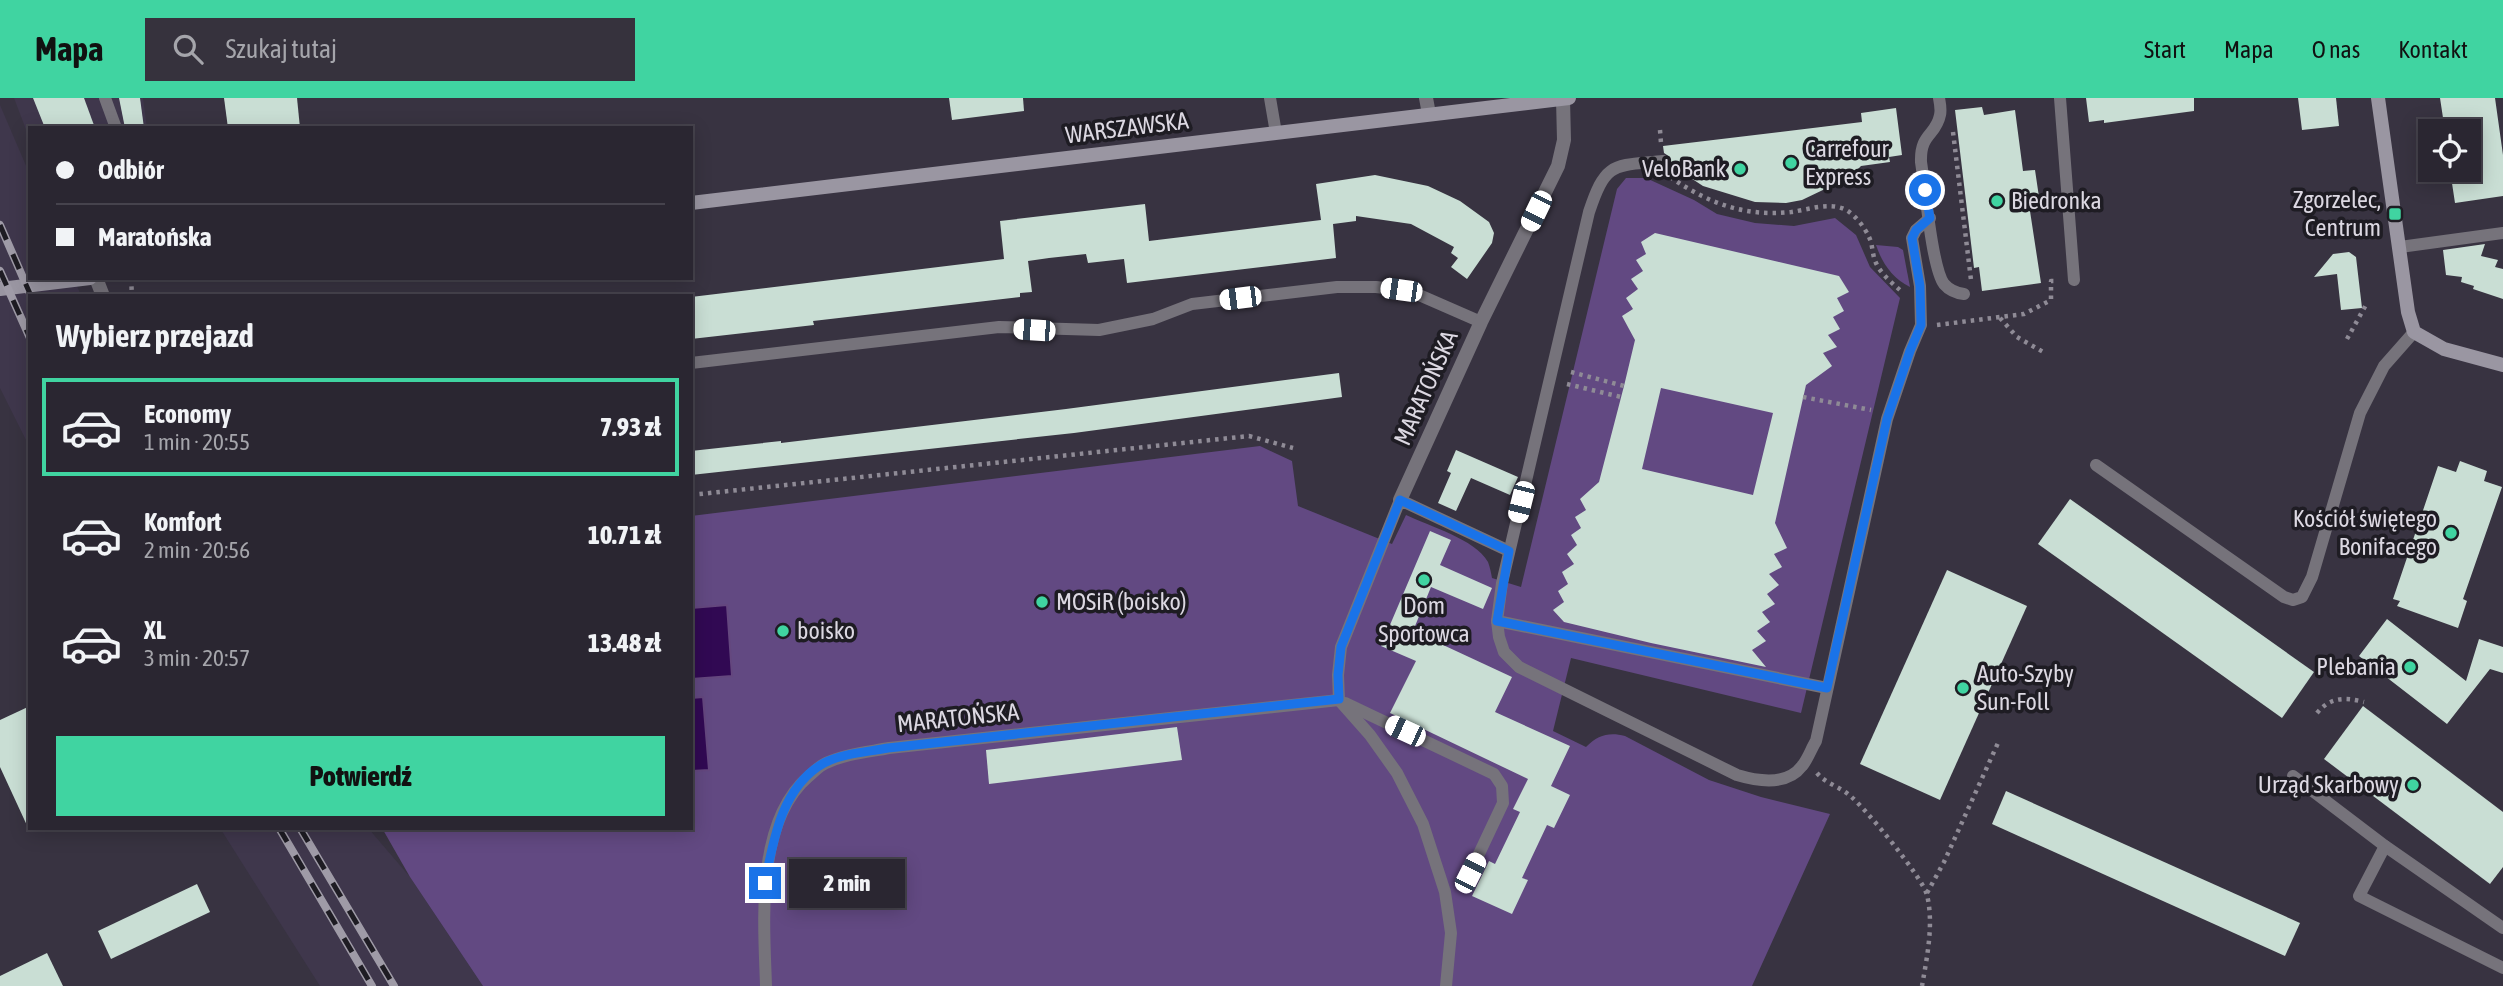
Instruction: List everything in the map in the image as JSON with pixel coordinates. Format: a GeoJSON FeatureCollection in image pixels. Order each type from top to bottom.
{"type":"FeatureCollection","features":[{"type":"Feature","properties":{"kind":"main road","name":"WARSZAWSKA"},"geometry":{"type":"LineString","coordinates":[[693,203],[1569,98]]}},
{"type":"Feature","properties":{"kind":"main road"},"geometry":{"type":"LineString","coordinates":[[2378,98],[2408,312],[2414,332],[2444,349],[2503,365]]}},
{"type":"Feature","properties":{"kind":"main road"},"geometry":{"type":"LineString","coordinates":[[0,289],[74,280]]}},
{"type":"Feature","properties":{"kind":"street"},"geometry":{"type":"LineString","coordinates":[[1426,98],[1429,114]]}},
{"type":"Feature","properties":{"kind":"street","name":"MARATOŃSKA"},"geometry":{"type":"LineString","coordinates":[[1400,500],[1481,322],[1558,166],[1564,140],[1563,99]]}},
{"type":"Feature","properties":{"kind":"lane"},"geometry":{"type":"LineString","coordinates":[[105,98],[115,126]]}},
{"type":"Feature","properties":{"kind":"lane"},"geometry":{"type":"LineString","coordinates":[[1270,98],[1276,133]]}},
{"type":"Feature","properties":{"kind":"lane"},"geometry":{"type":"LineString","coordinates":[[1939,98],[1940,116],[1924,139],[1921,151],[1937,267],[1944,283],[1953,292],[1968,289]]}},
{"type":"Feature","properties":{"kind":"lane"},"geometry":{"type":"LineString","coordinates":[[2060,98],[2074,280]]}},
{"type":"Feature","properties":{"kind":"lane"},"geometry":{"type":"LineString","coordinates":[[1663,160],[1621,165],[1610,169],[1598,183],[1509,551],[1497,621],[1504,652],[1519,667],[1737,775],[1755,780],[1784,778],[1801,768],[1816,741],[1889,413],[1921,325],[1920,286],[1912,238],[1916,230],[1930,218]]}},
{"type":"Feature","properties":{"kind":"lane"},"geometry":{"type":"LineString","coordinates":[[2400,247],[2503,233]]}},
{"type":"Feature","properties":{"kind":"lane"},"geometry":{"type":"LineString","coordinates":[[693,363],[999,327],[1099,330],[1153,319],[1192,304],[1337,287],[1376,287],[1410,291],[1481,322]]}},
{"type":"Feature","properties":{"kind":"lane"},"geometry":{"type":"LineString","coordinates":[[2096,465],[2284,597],[2293,600],[2302,597],[2312,577],[2360,413],[2384,366],[2414,332]]}},
{"type":"Feature","properties":{"kind":"lane"},"geometry":{"type":"LineString","coordinates":[[1400,500],[1509,551]]}},
{"type":"Feature","properties":{"kind":"lane","name":"MARATOŃSKA"},"geometry":{"type":"LineString","coordinates":[[766,986],[765,883],[773,841],[787,802],[802,782],[824,763],[852,754],[888,748],[1339,699],[1341,647],[1400,500]]}},
{"type":"Feature","properties":{"kind":"lane"},"geometry":{"type":"LineString","coordinates":[[1497,621],[1827,688]]}},
{"type":"Feature","properties":{"kind":"lane"},"geometry":{"type":"LineString","coordinates":[[1339,699],[1494,774],[1502,786],[1503,803],[1470,873]]}},
{"type":"Feature","properties":{"kind":"lane"},"geometry":{"type":"LineString","coordinates":[[1339,699],[1370,735],[1397,774],[1423,824],[1445,892],[1451,933],[1446,986]]}},
{"type":"Feature","properties":{"kind":"lane"},"geometry":{"type":"LineString","coordinates":[[2293,776],[2385,846],[2503,928]]}},
{"type":"Feature","properties":{"kind":"lane"},"geometry":{"type":"LineString","coordinates":[[2385,846],[2359,896],[2503,968]]}},
{"type":"Feature","properties":{"kind":"path"},"geometry":{"type":"LineString","coordinates":[[1952,128],[1968,289]]}},
{"type":"Feature","properties":{"kind":"path"},"geometry":{"type":"LineString","coordinates":[[1660,130],[1665,173],[1697,195],[1731,208],[1760,212],[1788,212],[1827,206],[1844,209],[1856,218],[1870,238],[1876,263],[1909,299]]}},
{"type":"Feature","properties":{"kind":"path"},"geometry":{"type":"LineString","coordinates":[[1921,325],[2024,314],[2051,300],[2051,281],[2074,280]]}},
{"type":"Feature","properties":{"kind":"path"},"geometry":{"type":"LineString","coordinates":[[2347,339],[2367,303]]}},
{"type":"Feature","properties":{"kind":"path"},"geometry":{"type":"LineString","coordinates":[[2000,317],[2017,337],[2045,353]]}},
{"type":"Feature","properties":{"kind":"path"},"geometry":{"type":"LineString","coordinates":[[1551,374],[1624,386]]}},
{"type":"Feature","properties":{"kind":"path"},"geometry":{"type":"LineString","coordinates":[[1551,374],[1621,397]]}},
{"type":"Feature","properties":{"kind":"path"},"geometry":{"type":"LineString","coordinates":[[1803,397],[1889,413]]}},
{"type":"Feature","properties":{"kind":"path"},"geometry":{"type":"LineString","coordinates":[[693,495],[1249,436],[1293,448]]}},
{"type":"Feature","properties":{"kind":"path"},"geometry":{"type":"LineString","coordinates":[[2317,713],[2334,700],[2347,698],[2364,702]]}},
{"type":"Feature","properties":{"kind":"path"},"geometry":{"type":"LineString","coordinates":[[1923,986],[1929,937],[1927,893],[1944,862],[1998,743]]}},
{"type":"Feature","properties":{"kind":"path"},"geometry":{"type":"LineString","coordinates":[[1806,758],[1821,778],[1848,794],[1896,847],[1927,893]]}},
{"type":"Feature","properties":{"kind":"shaded area"},"geometry":{"type":"Polygon","coordinates":[[[14,98],[143,98],[147,126],[28,126],[28,135],[14,98]]]}},
{"type":"Feature","properties":{"kind":"shaded area"},"geometry":{"type":"Polygon","coordinates":[[[0,105],[28,170],[28,280],[75,280],[80,294],[28,294],[28,444],[0,388],[0,105]]]}},
{"type":"Feature","properties":{"kind":"shaded area"},"geometry":{"type":"Polygon","coordinates":[[[1626,178],[1646,178],[1717,214],[1755,223],[1794,226],[1835,218],[1856,235],[1870,267],[1900,298],[1801,713],[1571,658],[1553,731],[1586,747],[1604,736],[1625,736],[1709,780],[1761,797],[1830,814],[1752,986],[483,986],[410,877],[383,830],[693,830],[693,516],[1260,446],[1292,461],[1298,506],[1392,544],[1406,515],[1462,540],[1482,554],[1488,562],[1492,578],[1521,587],[1617,189],[1626,178]]]}},
{"type":"Feature","properties":{"kind":"shaded area"},"geometry":{"type":"Polygon","coordinates":[[[1876,245],[1903,250],[1910,287],[1888,269],[1876,245]]]}},
{"type":"Feature","properties":{"kind":"shaded area"},"geometry":{"type":"Polygon","coordinates":[[[727,605],[732,676],[693,679],[693,608],[727,605]]]}},
{"type":"Feature","properties":{"kind":"shaded area"},"geometry":{"type":"Polygon","coordinates":[[[703,697],[709,770],[693,771],[693,698],[703,697]]]}},
{"type":"Feature","properties":{"kind":"shaded area"},"geometry":{"type":"Polygon","coordinates":[[[221,830],[370,830],[410,877],[483,986],[320,986],[221,830]]]}},
{"type":"Feature","properties":{"kind":"building"},"geometry":{"type":"Polygon","coordinates":[[[33,98],[84,98],[94,126],[44,126],[33,98]]]}},
{"type":"Feature","properties":{"kind":"building"},"geometry":{"type":"Polygon","coordinates":[[[119,98],[140,98],[144,126],[125,126],[119,98]]]}},
{"type":"Feature","properties":{"kind":"building"},"geometry":{"type":"Polygon","coordinates":[[[224,98],[297,98],[300,126],[228,126],[224,98]]]}},
{"type":"Feature","properties":{"kind":"building"},"geometry":{"type":"Polygon","coordinates":[[[949,98],[1023,98],[1024,111],[952,120],[949,98]]]}},
{"type":"Feature","properties":{"kind":"building"},"geometry":{"type":"Polygon","coordinates":[[[2086,98],[2194,98],[2194,111],[2104,123],[2104,120],[2089,122],[2086,98]]]}},
{"type":"Feature","properties":{"kind":"building"},"geometry":{"type":"Polygon","coordinates":[[[2298,98],[2336,98],[2339,126],[2302,130],[2298,98]]]}},
{"type":"Feature","properties":{"kind":"building"},"geometry":{"type":"Polygon","coordinates":[[[2440,98],[2495,98],[2503,155],[2503,196],[2455,203],[2452,182],[2481,182],[2481,119],[2443,119],[2440,98]]]}},
{"type":"Feature","properties":{"kind":"building","name":"Biedronka"},"geometry":{"type":"Polygon","coordinates":[[[1982,107],[1984,115],[2015,110],[2023,171],[2035,170],[2039,197],[2028,198],[2041,283],[1982,291],[1979,267],[1974,268],[1955,110],[1982,107]]]}},
{"type":"Feature","properties":{"kind":"building"},"geometry":{"type":"Polygon","coordinates":[[[1896,108],[1902,155],[1889,157],[1890,162],[1861,166],[1850,177],[1802,200],[1786,203],[1755,202],[1703,186],[1671,165],[1670,157],[1664,153],[1663,146],[1862,122],[1861,113],[1896,108]]]}},
{"type":"Feature","properties":{"kind":"building"},"geometry":{"type":"Polygon","coordinates":[[[1375,175],[1428,186],[1460,201],[1489,222],[1494,233],[1492,243],[1467,279],[1451,267],[1458,258],[1451,253],[1454,247],[1411,224],[1356,216],[1356,221],[1333,224],[1336,258],[1127,283],[1124,259],[1088,263],[1086,254],[1049,258],[1028,261],[1032,292],[1020,293],[1020,297],[813,321],[814,325],[693,339],[693,297],[1004,259],[1000,221],[1145,204],[1149,241],[1321,220],[1316,184],[1375,175]]]}},
{"type":"Feature","properties":{"kind":"building"},"geometry":{"type":"Polygon","coordinates":[[[1655,233],[1839,276],[1849,292],[1837,298],[1844,311],[1833,317],[1840,329],[1828,335],[1837,347],[1823,353],[1832,366],[1806,385],[1775,523],[1787,548],[1774,554],[1782,567],[1769,574],[1779,585],[1767,594],[1775,604],[1762,612],[1770,622],[1757,631],[1766,641],[1752,650],[1766,667],[1564,622],[1553,610],[1564,602],[1558,591],[1568,584],[1562,572],[1574,564],[1567,554],[1577,545],[1571,535],[1581,528],[1575,517],[1586,510],[1580,499],[1599,482],[1635,340],[1622,316],[1633,309],[1626,298],[1638,289],[1631,279],[1643,271],[1636,260],[1646,254],[1641,242],[1655,233]],[[1661,388],[1642,469],[1753,495],[1773,413],[1661,388]]]}},
{"type":"Feature","properties":{"kind":"building"},"geometry":{"type":"Polygon","coordinates":[[[2485,244],[2481,256],[2498,260],[2495,267],[2503,269],[2503,299],[2473,289],[2474,286],[2461,282],[2462,277],[2446,275],[2443,250],[2485,244]]]}},
{"type":"Feature","properties":{"kind":"building"},"geometry":{"type":"Polygon","coordinates":[[[2349,252],[2356,257],[2362,308],[2341,310],[2337,274],[2314,277],[2333,254],[2349,252]]]}},
{"type":"Feature","properties":{"kind":"building"},"geometry":{"type":"Polygon","coordinates":[[[1339,373],[1342,397],[1074,433],[693,475],[693,451],[1066,409],[1339,373]]]}},
{"type":"Feature","properties":{"kind":"building"},"geometry":{"type":"Polygon","coordinates":[[[1456,450],[1518,477],[1510,495],[1471,478],[1456,511],[1438,503],[1451,473],[1447,471],[1456,450]]]}},
{"type":"Feature","properties":{"kind":"building","name":"Kościół świętego Bonifacego"},"geometry":{"type":"Polygon","coordinates":[[[2460,461],[2487,471],[2484,481],[2502,487],[2463,599],[2467,601],[2458,628],[2397,606],[2400,601],[2393,599],[2438,466],[2456,472],[2460,461]]]}},
{"type":"Feature","properties":{"kind":"building"},"geometry":{"type":"Polygon","coordinates":[[[2070,499],[2314,672],[2282,718],[2038,544],[2070,499]]]}},
{"type":"Feature","properties":{"kind":"building"},"geometry":{"type":"Polygon","coordinates":[[[1430,531],[1451,540],[1440,565],[1492,588],[1483,609],[1431,587],[1413,631],[1512,677],[1495,712],[1570,746],[1551,786],[1570,795],[1554,828],[1547,825],[1522,878],[1528,880],[1512,914],[1472,896],[1489,861],[1495,864],[1520,812],[1513,809],[1528,779],[1390,713],[1416,661],[1381,646],[1430,531]]]}},
{"type":"Feature","properties":{"kind":"building"},"geometry":{"type":"Polygon","coordinates":[[[1947,570],[2027,606],[1940,800],[1860,764],[1947,570]]]}},
{"type":"Feature","properties":{"kind":"building","name":"Plebania"},"geometry":{"type":"Polygon","coordinates":[[[2387,619],[2466,681],[2479,639],[2503,647],[2503,673],[2490,669],[2447,724],[2359,656],[2387,619]]]}},
{"type":"Feature","properties":{"kind":"building","name":"Urząd Skarbowy"},"geometry":{"type":"Polygon","coordinates":[[[2363,706],[2503,812],[2503,867],[2490,884],[2324,759],[2363,706]]]}},
{"type":"Feature","properties":{"kind":"building"},"geometry":{"type":"Polygon","coordinates":[[[28,707],[28,828],[0,767],[0,720],[28,707]]]}},
{"type":"Feature","properties":{"kind":"building"},"geometry":{"type":"Polygon","coordinates":[[[1177,727],[1182,760],[989,784],[986,750],[1177,727]]]}},
{"type":"Feature","properties":{"kind":"building"},"geometry":{"type":"Polygon","coordinates":[[[2006,791],[2300,923],[2285,956],[1992,824],[2006,791]]]}},
{"type":"Feature","properties":{"kind":"building"},"geometry":{"type":"Polygon","coordinates":[[[197,884],[210,912],[111,959],[98,931],[197,884]]]}},
{"type":"Feature","properties":{"kind":"building"},"geometry":{"type":"Polygon","coordinates":[[[47,953],[63,986],[0,986],[0,976],[47,953]]]}},
{"type":"Feature","properties":{"kind":"railway"},"geometry":{"type":"LineString","coordinates":[[0,225],[30,294]]}},
{"type":"Feature","properties":{"kind":"railway"},"geometry":{"type":"LineString","coordinates":[[0,271],[28,334]]}},
{"type":"Feature","properties":{"kind":"railway"},"geometry":{"type":"LineString","coordinates":[[280,830],[372,986]]}},
{"type":"Feature","properties":{"kind":"railway"},"geometry":{"type":"LineString","coordinates":[[301,830],[394,986]]}},
{"type":"Feature","properties":{"kind":"place","name":"Carrefour Express"},"geometry":{"type":"Point","coordinates":[1791,163]}},
{"type":"Feature","properties":{"kind":"place","name":"VeloBank"},"geometry":{"type":"Point","coordinates":[1740,169]}},
{"type":"Feature","properties":{"kind":"place","name":"Biedronka"},"geometry":{"type":"Point","coordinates":[1997,201]}},
{"type":"Feature","properties":{"kind":"place","name":"Zgorzelec, Centrum"},"geometry":{"type":"Point","coordinates":[2395,214]}},
{"type":"Feature","properties":{"kind":"place","name":"Kościół świętego Bonifacego"},"geometry":{"type":"Point","coordinates":[2451,533]}},
{"type":"Feature","properties":{"kind":"place","name":"Dom Sportowca"},"geometry":{"type":"Point","coordinates":[1424,580]}},
{"type":"Feature","properties":{"kind":"place","name":"MOSiR (boisko)"},"geometry":{"type":"Point","coordinates":[1042,602]}},
{"type":"Feature","properties":{"kind":"place","name":"boisko"},"geometry":{"type":"Point","coordinates":[783,631]}},
{"type":"Feature","properties":{"kind":"place","name":"Plebania"},"geometry":{"type":"Point","coordinates":[2410,667]}},
{"type":"Feature","properties":{"kind":"place","name":"Auto-Szyby Sun-Foll"},"geometry":{"type":"Point","coordinates":[1963,688]}},
{"type":"Feature","properties":{"kind":"place","name":"Urząd Skarbowy"},"geometry":{"type":"Point","coordinates":[2413,785]}},
{"type":"Feature","properties":{"kind":"route"},"geometry":{"type":"LineString","coordinates":[[765,883],[773,841],[787,802],[802,782],[824,763],[852,754],[1339,699],[1341,647],[1400,500],[1509,551],[1497,621],[1827,688],[1887,419],[1921,325],[1920,286],[1912,238],[1916,230],[1930,218],[1925,190]]}}]}
